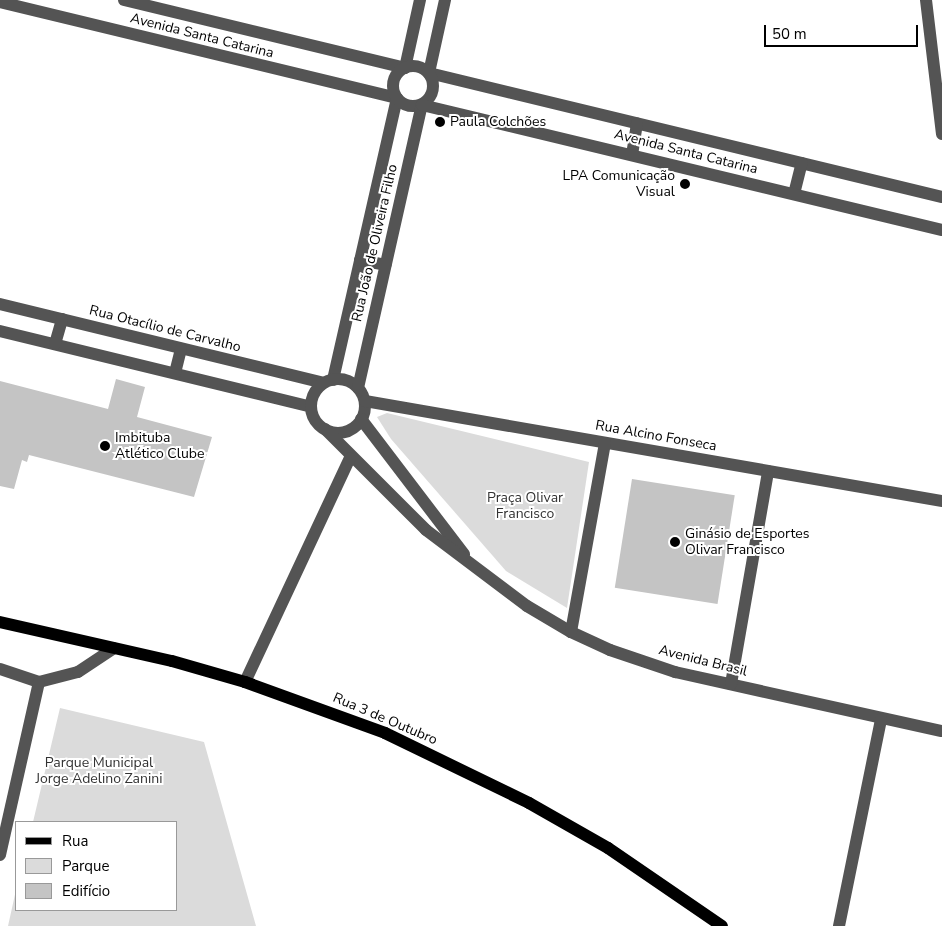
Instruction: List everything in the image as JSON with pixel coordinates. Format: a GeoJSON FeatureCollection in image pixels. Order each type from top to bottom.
{"type":"FeatureCollection","features":[{"type":"Feature","properties":{"kind":"main road","name":"Rua 3 de Outubro"},"geometry":{"type":"LineString","coordinates":[[0,622],[114,648],[245,682],[385,733],[529,803],[608,848],[722,926]]}},
{"type":"Feature","properties":{"kind":"street","name":"Avenida Santa Catarina"},"geometry":{"type":"LineString","coordinates":[[124,0],[405,68]]}},
{"type":"Feature","properties":{"kind":"street"},"geometry":{"type":"LineString","coordinates":[[420,0],[405,68],[394,81],[397,98],[408,106],[422,105],[433,91],[429,73],[446,0]]}},
{"type":"Feature","properties":{"kind":"street"},"geometry":{"type":"LineString","coordinates":[[926,0],[940,94],[942,134]]}},
{"type":"Feature","properties":{"kind":"street","name":"Avenida Santa Catarina"},"geometry":{"type":"LineString","coordinates":[[0,2],[397,98]]}},
{"type":"Feature","properties":{"kind":"street"},"geometry":{"type":"LineString","coordinates":[[405,68],[418,66],[429,73]]}},
{"type":"Feature","properties":{"kind":"street","name":"Avenida Santa Catarina"},"geometry":{"type":"LineString","coordinates":[[429,73],[942,197]]}},
{"type":"Feature","properties":{"kind":"street","name":"Rua João de Oliveira Filho"},"geometry":{"type":"LineString","coordinates":[[328,381],[360,260],[397,98]]}},
{"type":"Feature","properties":{"kind":"street","name":"Avenida Santa Catarina"},"geometry":{"type":"LineString","coordinates":[[422,105],[942,231]]}},
{"type":"Feature","properties":{"kind":"street","name":"Rua João de Oliveira Filho"},"geometry":{"type":"LineString","coordinates":[[358,388],[422,105]]}},
{"type":"Feature","properties":{"kind":"street"},"geometry":{"type":"LineString","coordinates":[[632,155],[637,123]]}},
{"type":"Feature","properties":{"kind":"street"},"geometry":{"type":"LineString","coordinates":[[794,194],[802,163]]}},
{"type":"Feature","properties":{"kind":"street"},"geometry":{"type":"LineString","coordinates":[[360,260],[386,265]]}},
{"type":"Feature","properties":{"kind":"street","name":"Rua Otacílio de Carvalho"},"geometry":{"type":"LineString","coordinates":[[0,304],[328,381]]}},
{"type":"Feature","properties":{"kind":"street"},"geometry":{"type":"LineString","coordinates":[[55,344],[62,319]]}},
{"type":"Feature","properties":{"kind":"street"},"geometry":{"type":"LineString","coordinates":[[0,331],[311,407]]}},
{"type":"Feature","properties":{"kind":"street"},"geometry":{"type":"LineString","coordinates":[[175,373],[181,348]]}},
{"type":"Feature","properties":{"kind":"street"},"geometry":{"type":"LineString","coordinates":[[346,380],[358,388],[365,402],[362,419],[346,432],[325,429],[313,416],[312,398],[328,381],[346,380]]}},
{"type":"Feature","properties":{"kind":"street","name":"Rua Alcino Fonseca"},"geometry":{"type":"LineString","coordinates":[[365,402],[942,501]]}},
{"type":"Feature","properties":{"kind":"street","name":"Avenida Brasil"},"geometry":{"type":"LineString","coordinates":[[362,419],[476,570]]}},
{"type":"Feature","properties":{"kind":"street","name":"Avenida Brasil"},"geometry":{"type":"LineString","coordinates":[[325,429],[350,458],[426,530],[476,570],[571,632],[650,664],[881,719],[942,731]]}},
{"type":"Feature","properties":{"kind":"street"},"geometry":{"type":"LineString","coordinates":[[571,632],[605,443]]}},
{"type":"Feature","properties":{"kind":"street"},"geometry":{"type":"LineString","coordinates":[[245,682],[350,458]]}},
{"type":"Feature","properties":{"kind":"street"},"geometry":{"type":"LineString","coordinates":[[730,684],[768,470]]}},
{"type":"Feature","properties":{"kind":"street"},"geometry":{"type":"LineString","coordinates":[[0,669],[39,682],[78,672],[114,648]]}},
{"type":"Feature","properties":{"kind":"street"},"geometry":{"type":"LineString","coordinates":[[0,855],[39,682]]}},
{"type":"Feature","properties":{"kind":"street"},"geometry":{"type":"LineString","coordinates":[[839,926],[881,719]]}},
{"type":"Feature","properties":{"kind":"green space","name":"Praça Olivar Francisco"},"geometry":{"type":"Polygon","coordinates":[[[387,413],[589,462],[567,608],[506,571],[391,439],[377,417],[387,413]]]}},
{"type":"Feature","properties":{"kind":"green space","name":"Parque Municipal Jorge Adelino Zanini"},"geometry":{"type":"Polygon","coordinates":[[[60,708],[204,742],[256,926],[8,926],[15,894],[15,911],[178,911],[178,821],[33,821],[60,708]]]}},
{"type":"Feature","properties":{"kind":"building","name":"Imbituba Atlético Clube"},"geometry":{"type":"Polygon","coordinates":[[[116,379],[145,387],[137,417],[212,437],[194,497],[29,455],[27,462],[22,460],[14,489],[0,486],[0,381],[108,409],[116,379]]]}},
{"type":"Feature","properties":{"kind":"building","name":"Ginásio de Esportes Olivar Francisco"},"geometry":{"type":"Polygon","coordinates":[[[632,479],[735,495],[718,604],[615,588],[632,479]]]}},
{"type":"Feature","properties":{"kind":"place","name":"Paula Colchões"},"geometry":{"type":"Point","coordinates":[440,122]}},
{"type":"Feature","properties":{"kind":"place","name":"LPA Comunicação Visual"},"geometry":{"type":"Point","coordinates":[685,184]}},
{"type":"Feature","properties":{"kind":"place","name":"Imbituba Atlético Clube"},"geometry":{"type":"Point","coordinates":[105,446]}},
{"type":"Feature","properties":{"kind":"place","name":"Ginásio de Esportes Olivar Francisco"},"geometry":{"type":"Point","coordinates":[675,542]}}]}
